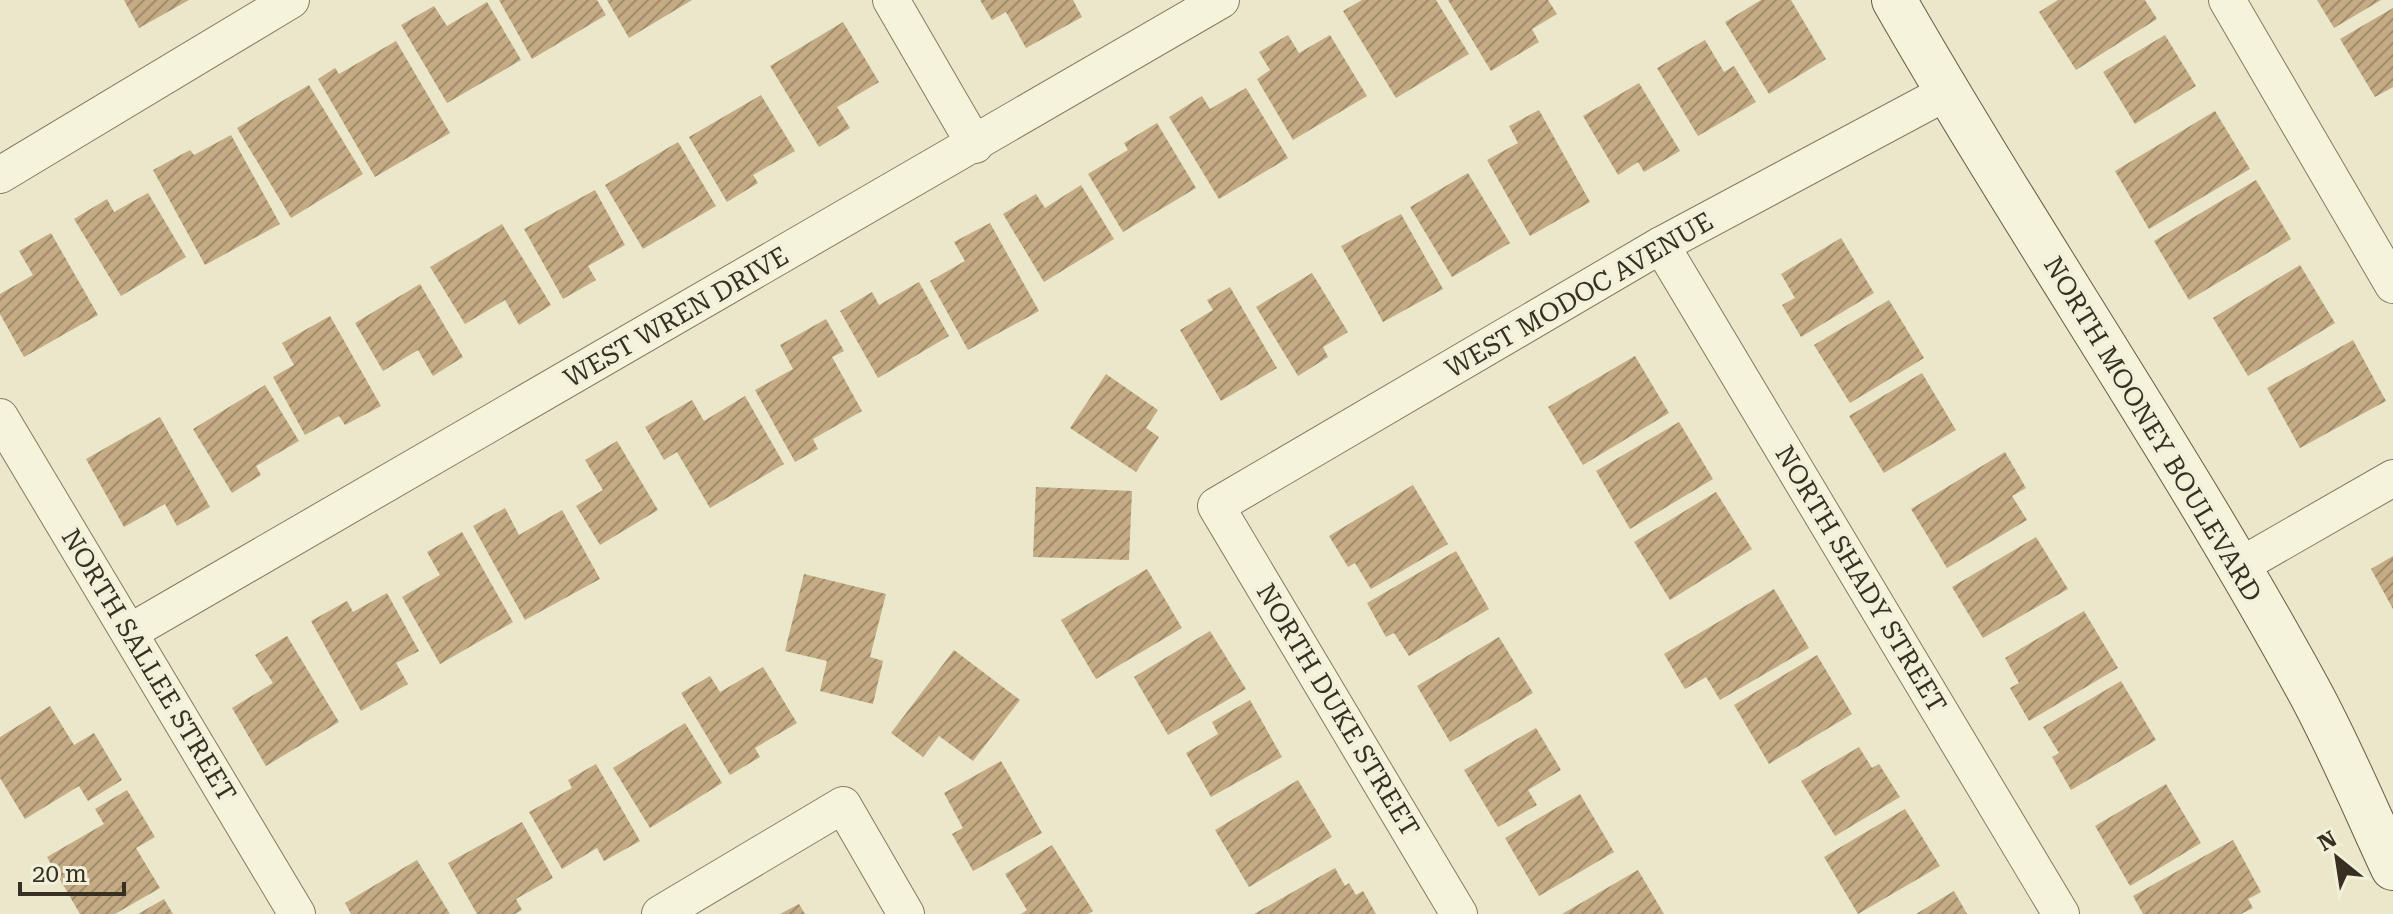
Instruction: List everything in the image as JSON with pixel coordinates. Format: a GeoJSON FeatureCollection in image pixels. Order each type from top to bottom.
{"type":"FeatureCollection","features":[{"type":"Feature","properties":{"kind":"street"},"geometry":{"type":"LineString","coordinates":[[0,175],[291,0]]}},
{"type":"Feature","properties":{"kind":"street"},"geometry":{"type":"LineString","coordinates":[[891,0],[975,145]]}},
{"type":"Feature","properties":{"kind":"street","name":"WEST WREN DRIVE"},"geometry":{"type":"LineString","coordinates":[[130,632],[1221,0]]}},
{"type":"Feature","properties":{"kind":"street","name":"NORTH MOONEY BOULEVARD"},"geometry":{"type":"LineString","coordinates":[[1894,0],[1947,92],[2238,567],[2308,689],[2393,868]]}},
{"type":"Feature","properties":{"kind":"street"},"geometry":{"type":"LineString","coordinates":[[2227,0],[2393,285]]}},
{"type":"Feature","properties":{"kind":"street","name":"WEST MODOC AVENUE"},"geometry":{"type":"LineString","coordinates":[[1216,506],[1661,245],[1947,92]]}},
{"type":"Feature","properties":{"kind":"street","name":"NORTH SHADY STREET"},"geometry":{"type":"LineString","coordinates":[[1661,245],[2061,914]]}},
{"type":"Feature","properties":{"kind":"street","name":"NORTH SALLEE STREET"},"geometry":{"type":"LineString","coordinates":[[0,417],[297,914]]}},
{"type":"Feature","properties":{"kind":"street"},"geometry":{"type":"LineString","coordinates":[[2238,567],[2393,478]]}},
{"type":"Feature","properties":{"kind":"street","name":"NORTH DUKE STREET"},"geometry":{"type":"LineString","coordinates":[[1216,506],[1459,914]]}},
{"type":"Feature","properties":{"kind":"street"},"geometry":{"type":"LineString","coordinates":[[660,914],[843,805],[906,914]]}},
{"type":"Feature","properties":{"kind":"building"},"geometry":{"type":"Polygon","coordinates":[[[124,0],[189,0],[139,28],[124,0]]]}},
{"type":"Feature","properties":{"kind":"building"},"geometry":{"type":"Polygon","coordinates":[[[499,0],[597,0],[606,15],[532,59],[499,0]]]}},
{"type":"Feature","properties":{"kind":"building"},"geometry":{"type":"Polygon","coordinates":[[[607,0],[692,0],[629,38],[607,0]]]}},
{"type":"Feature","properties":{"kind":"building"},"geometry":{"type":"Polygon","coordinates":[[[980,0],[1073,0],[1082,17],[1026,48],[1006,12],[992,20],[980,0]]]}},
{"type":"Feature","properties":{"kind":"building"},"geometry":{"type":"Polygon","coordinates":[[[1362,0],[1436,0],[1469,54],[1396,98],[1343,11],[1362,0]]]}},
{"type":"Feature","properties":{"kind":"building"},"geometry":{"type":"Polygon","coordinates":[[[1448,0],[1548,0],[1557,14],[1532,29],[1539,42],[1491,71],[1448,0]]]}},
{"type":"Feature","properties":{"kind":"building"},"geometry":{"type":"Polygon","coordinates":[[[1761,0],[1791,0],[1826,59],[1769,94],[1725,22],[1761,0]]]}},
{"type":"Feature","properties":{"kind":"building"},"geometry":{"type":"Polygon","coordinates":[[[2058,0],[2145,0],[2157,19],[2076,70],[2039,12],[2058,0]]]}},
{"type":"Feature","properties":{"kind":"building"},"geometry":{"type":"Polygon","coordinates":[[[2317,0],[2381,0],[2334,28],[2317,0]]]}},
{"type":"Feature","properties":{"kind":"building"},"geometry":{"type":"Polygon","coordinates":[[[487,2],[521,60],[447,103],[401,25],[434,6],[447,26],[487,2]]]}},
{"type":"Feature","properties":{"kind":"building"},"geometry":{"type":"Polygon","coordinates":[[[2393,8],[2393,87],[2375,97],[2340,39],[2393,8]]]}},
{"type":"Feature","properties":{"kind":"building"},"geometry":{"type":"Polygon","coordinates":[[[843,22],[879,82],[837,107],[850,128],[819,147],[770,66],[843,22]]]}},
{"type":"Feature","properties":{"kind":"building"},"geometry":{"type":"Polygon","coordinates":[[[1288,35],[1299,53],[1330,35],[1367,96],[1293,140],[1257,79],[1270,70],[1259,52],[1288,35]]]}},
{"type":"Feature","properties":{"kind":"building"},"geometry":{"type":"Polygon","coordinates":[[[2165,35],[2196,86],[2135,124],[2103,72],[2165,35]]]}},
{"type":"Feature","properties":{"kind":"building"},"geometry":{"type":"Polygon","coordinates":[[[1705,40],[1724,72],[1734,66],[1756,102],[1698,136],[1657,68],[1705,40]]]}},
{"type":"Feature","properties":{"kind":"building"},"geometry":{"type":"Polygon","coordinates":[[[396,41],[450,133],[375,177],[318,79],[335,68],[339,74],[396,41]]]}},
{"type":"Feature","properties":{"kind":"building"},"geometry":{"type":"Polygon","coordinates":[[[1639,83],[1680,151],[1644,172],[1638,162],[1618,175],[1583,116],[1639,83]]]}},
{"type":"Feature","properties":{"kind":"building"},"geometry":{"type":"Polygon","coordinates":[[[309,85],[363,174],[291,218],[237,128],[309,85]]]}},
{"type":"Feature","properties":{"kind":"building"},"geometry":{"type":"Polygon","coordinates":[[[1246,88],[1288,158],[1219,199],[1169,117],[1202,96],[1210,109],[1246,88]]]}},
{"type":"Feature","properties":{"kind":"building"},"geometry":{"type":"Polygon","coordinates":[[[761,95],[795,151],[753,175],[758,183],[727,202],[689,137],[761,95]]]}},
{"type":"Feature","properties":{"kind":"building"},"geometry":{"type":"Polygon","coordinates":[[[1539,110],[1590,202],[1530,236],[1487,160],[1518,143],[1509,126],[1539,110]]]}},
{"type":"Feature","properties":{"kind":"building"},"geometry":{"type":"Polygon","coordinates":[[[2215,111],[2250,169],[2149,229],[2115,171],[2215,111]]]}},
{"type":"Feature","properties":{"kind":"building"},"geometry":{"type":"Polygon","coordinates":[[[1157,123],[1196,188],[1123,232],[1088,174],[1128,150],[1124,143],[1157,123]]]}},
{"type":"Feature","properties":{"kind":"building"},"geometry":{"type":"Polygon","coordinates":[[[231,135],[280,224],[205,265],[153,170],[190,150],[194,155],[231,135]]]}},
{"type":"Feature","properties":{"kind":"building"},"geometry":{"type":"Polygon","coordinates":[[[678,142],[716,206],[643,249],[605,185],[678,142]]]}},
{"type":"Feature","properties":{"kind":"building"},"geometry":{"type":"Polygon","coordinates":[[[1468,173],[1510,243],[1452,277],[1410,207],[1468,173]]]}},
{"type":"Feature","properties":{"kind":"building"},"geometry":{"type":"Polygon","coordinates":[[[2256,180],[2291,239],[2189,300],[2154,241],[2256,180]]]}},
{"type":"Feature","properties":{"kind":"building"},"geometry":{"type":"Polygon","coordinates":[[[1081,185],[1114,239],[1044,282],[1003,214],[1036,194],[1045,208],[1081,185]]]}},
{"type":"Feature","properties":{"kind":"building"},"geometry":{"type":"Polygon","coordinates":[[[595,190],[625,245],[588,266],[596,280],[563,299],[524,229],[595,190]]]}},
{"type":"Feature","properties":{"kind":"building"},"geometry":{"type":"Polygon","coordinates":[[[148,193],[186,257],[121,296],[74,219],[107,199],[114,212],[148,193]]]}},
{"type":"Feature","properties":{"kind":"building"},"geometry":{"type":"Polygon","coordinates":[[[1401,214],[1443,289],[1383,322],[1341,246],[1401,214]]]}},
{"type":"Feature","properties":{"kind":"building"},"geometry":{"type":"Polygon","coordinates":[[[990,223],[1039,311],[968,350],[930,281],[965,261],[954,242],[990,223]]]}},
{"type":"Feature","properties":{"kind":"building"},"geometry":{"type":"Polygon","coordinates":[[[502,224],[551,305],[519,325],[505,300],[465,324],[430,267],[502,224]]]}},
{"type":"Feature","properties":{"kind":"building"},"geometry":{"type":"Polygon","coordinates":[[[51,233],[98,315],[24,357],[0,314],[0,294],[33,275],[19,251],[51,233]]]}},
{"type":"Feature","properties":{"kind":"building"},"geometry":{"type":"Polygon","coordinates":[[[1841,238],[1874,293],[1801,337],[1782,305],[1795,298],[1781,274],[1841,238]]]}},
{"type":"Feature","properties":{"kind":"building"},"geometry":{"type":"Polygon","coordinates":[[[2300,265],[2335,323],[2248,376],[2213,318],[2300,265]]]}},
{"type":"Feature","properties":{"kind":"building"},"geometry":{"type":"Polygon","coordinates":[[[1312,273],[1348,332],[1323,347],[1328,357],[1298,376],[1256,307],[1312,273]]]}},
{"type":"Feature","properties":{"kind":"building"},"geometry":{"type":"Polygon","coordinates":[[[919,282],[949,336],[878,378],[840,311],[872,292],[879,305],[919,282]]]}},
{"type":"Feature","properties":{"kind":"building"},"geometry":{"type":"Polygon","coordinates":[[[420,284],[463,357],[433,376],[418,350],[383,371],[355,323],[420,284]]]}},
{"type":"Feature","properties":{"kind":"building"},"geometry":{"type":"Polygon","coordinates":[[[1230,287],[1277,368],[1221,401],[1180,330],[1213,310],[1207,300],[1230,287]]]}},
{"type":"Feature","properties":{"kind":"building"},"geometry":{"type":"Polygon","coordinates":[[[1889,300],[1924,358],[1850,403],[1814,345],[1889,300]]]}},
{"type":"Feature","properties":{"kind":"building"},"geometry":{"type":"Polygon","coordinates":[[[330,316],[381,406],[345,425],[339,416],[305,435],[273,377],[294,365],[282,343],[330,316]]]}},
{"type":"Feature","properties":{"kind":"building"},"geometry":{"type":"Polygon","coordinates":[[[826,319],[844,351],[832,357],[862,411],[813,439],[818,449],[795,462],[755,390],[793,369],[780,345],[826,319]]]}},
{"type":"Feature","properties":{"kind":"building"},"geometry":{"type":"Polygon","coordinates":[[[2353,340],[2386,401],[2300,448],[2267,388],[2353,340]]]}},
{"type":"Feature","properties":{"kind":"building"},"geometry":{"type":"Polygon","coordinates":[[[1635,356],[1669,413],[1583,465],[1548,407],[1635,356]]]}},
{"type":"Feature","properties":{"kind":"building"},"geometry":{"type":"Polygon","coordinates":[[[1922,373],[1956,430],[1884,473],[1849,416],[1922,373]]]}},
{"type":"Feature","properties":{"kind":"building"},"geometry":{"type":"Polygon","coordinates":[[[1106,374],[1158,410],[1146,428],[1159,437],[1136,472],[1070,428],[1106,374]]]}},
{"type":"Feature","properties":{"kind":"building"},"geometry":{"type":"Polygon","coordinates":[[[265,385],[299,441],[256,466],[261,475],[232,493],[193,429],[265,385]]]}},
{"type":"Feature","properties":{"kind":"building"},"geometry":{"type":"Polygon","coordinates":[[[745,396],[784,464],[710,508],[677,452],[664,460],[645,427],[692,400],[704,421],[745,396]]]}},
{"type":"Feature","properties":{"kind":"building"},"geometry":{"type":"Polygon","coordinates":[[[160,417],[210,507],[177,526],[165,504],[124,527],[86,459],[160,417]]]}},
{"type":"Feature","properties":{"kind":"building"},"geometry":{"type":"Polygon","coordinates":[[[1679,422],[1713,479],[1630,529],[1596,471],[1679,422]]]}},
{"type":"Feature","properties":{"kind":"building"},"geometry":{"type":"Polygon","coordinates":[[[617,441],[658,510],[600,545],[576,506],[603,490],[585,460],[617,441]]]}},
{"type":"Feature","properties":{"kind":"building"},"geometry":{"type":"Polygon","coordinates":[[[2005,452],[2026,488],[2012,496],[2027,520],[1947,568],[1911,509],[2005,452]]]}},
{"type":"Feature","properties":{"kind":"building"},"geometry":{"type":"Polygon","coordinates":[[[1413,485],[1448,544],[1371,589],[1355,563],[1348,567],[1329,536],[1413,485]]]}},
{"type":"Feature","properties":{"kind":"building"},"geometry":{"type":"Polygon","coordinates":[[[1036,487],[1132,491],[1129,560],[1033,557],[1036,487]]]}},
{"type":"Feature","properties":{"kind":"building"},"geometry":{"type":"Polygon","coordinates":[[[1716,492],[1752,549],[1670,600],[1634,542],[1716,492]]]}},
{"type":"Feature","properties":{"kind":"building"},"geometry":{"type":"Polygon","coordinates":[[[505,508],[519,535],[562,510],[600,579],[525,620],[473,526],[505,508]]]}},
{"type":"Feature","properties":{"kind":"building"},"geometry":{"type":"Polygon","coordinates":[[[462,532],[513,622],[440,664],[402,597],[440,575],[427,552],[462,532]]]}},
{"type":"Feature","properties":{"kind":"building"},"geometry":{"type":"Polygon","coordinates":[[[2036,537],[2068,589],[1983,638],[1952,587],[2036,537]]]}},
{"type":"Feature","properties":{"kind":"building"},"geometry":{"type":"Polygon","coordinates":[[[1456,551],[1489,609],[1409,656],[1394,633],[1386,637],[1367,603],[1456,551]]]}},
{"type":"Feature","properties":{"kind":"building"},"geometry":{"type":"Polygon","coordinates":[[[2393,556],[2393,609],[2371,569],[2393,556]]]}},
{"type":"Feature","properties":{"kind":"building"},"geometry":{"type":"Polygon","coordinates":[[[1147,569],[1182,628],[1096,679],[1061,620],[1147,569]]]}},
{"type":"Feature","properties":{"kind":"building"},"geometry":{"type":"Polygon","coordinates":[[[804,574],[886,594],[870,657],[883,661],[873,704],[820,691],[827,661],[785,651],[804,574]]]}},
{"type":"Feature","properties":{"kind":"building"},"geometry":{"type":"Polygon","coordinates":[[[1774,589],[1809,648],[1720,700],[1706,677],[1685,689],[1664,654],[1774,589]]]}},
{"type":"Feature","properties":{"kind":"building"},"geometry":{"type":"Polygon","coordinates":[[[387,593],[419,651],[396,663],[408,684],[361,711],[311,621],[347,601],[353,612],[387,593]]]}},
{"type":"Feature","properties":{"kind":"building"},"geometry":{"type":"Polygon","coordinates":[[[2084,611],[2118,668],[2029,721],[2010,688],[2019,683],[2005,658],[2084,611]]]}},
{"type":"Feature","properties":{"kind":"building"},"geometry":{"type":"Polygon","coordinates":[[[1210,631],[1246,689],[1168,735],[1134,677],[1210,631]]]}},
{"type":"Feature","properties":{"kind":"building"},"geometry":{"type":"Polygon","coordinates":[[[287,636],[339,722],[266,766],[232,708],[273,683],[255,655],[287,636]]]}},
{"type":"Feature","properties":{"kind":"building"},"geometry":{"type":"Polygon","coordinates":[[[1499,637],[1533,693],[1450,742],[1417,686],[1499,637]]]}},
{"type":"Feature","properties":{"kind":"building"},"geometry":{"type":"Polygon","coordinates":[[[954,650],[1020,700],[973,761],[939,736],[923,757],[891,733],[954,650]]]}},
{"type":"Feature","properties":{"kind":"building"},"geometry":{"type":"Polygon","coordinates":[[[1817,655],[1852,714],[1769,764],[1734,705],[1817,655]]]}},
{"type":"Feature","properties":{"kind":"building"},"geometry":{"type":"Polygon","coordinates":[[[763,667],[797,723],[755,748],[760,757],[730,775],[681,693],[710,676],[720,692],[763,667]]]}},
{"type":"Feature","properties":{"kind":"building"},"geometry":{"type":"Polygon","coordinates":[[[2121,681],[2156,740],[2071,790],[2052,757],[2059,753],[2043,727],[2121,681]]]}},
{"type":"Feature","properties":{"kind":"building"},"geometry":{"type":"Polygon","coordinates":[[[1250,700],[1282,757],[1211,797],[1186,753],[1218,734],[1212,722],[1250,700]]]}},
{"type":"Feature","properties":{"kind":"building"},"geometry":{"type":"Polygon","coordinates":[[[50,706],[74,745],[94,733],[122,780],[88,801],[79,786],[25,819],[0,778],[0,737],[50,706]]]}},
{"type":"Feature","properties":{"kind":"building"},"geometry":{"type":"Polygon","coordinates":[[[685,723],[722,783],[650,828],[613,768],[685,723]]]}},
{"type":"Feature","properties":{"kind":"building"},"geometry":{"type":"Polygon","coordinates":[[[1536,728],[1561,770],[1528,790],[1537,805],[1498,827],[1464,770],[1536,728]]]}},
{"type":"Feature","properties":{"kind":"building"},"geometry":{"type":"Polygon","coordinates":[[[1859,747],[1872,768],[1879,764],[1900,797],[1835,836],[1801,781],[1859,747]]]}},
{"type":"Feature","properties":{"kind":"building"},"geometry":{"type":"Polygon","coordinates":[[[1001,761],[1042,833],[973,871],[952,834],[963,828],[944,793],[1001,761]]]}},
{"type":"Feature","properties":{"kind":"building"},"geometry":{"type":"Polygon","coordinates":[[[596,764],[640,841],[604,861],[597,848],[562,869],[529,812],[572,788],[568,780],[596,764]]]}},
{"type":"Feature","properties":{"kind":"building"},"geometry":{"type":"Polygon","coordinates":[[[1298,780],[1332,837],[1249,887],[1215,830],[1298,780]]]}},
{"type":"Feature","properties":{"kind":"building"},"geometry":{"type":"Polygon","coordinates":[[[2166,784],[2201,843],[2130,886],[2095,826],[2166,784]]]}},
{"type":"Feature","properties":{"kind":"building"},"geometry":{"type":"Polygon","coordinates":[[[127,790],[155,837],[136,848],[160,888],[115,914],[80,914],[47,857],[104,824],[95,809],[127,790]]]}},
{"type":"Feature","properties":{"kind":"building"},"geometry":{"type":"Polygon","coordinates":[[[1580,794],[1614,852],[1539,896],[1505,838],[1580,794]]]}},
{"type":"Feature","properties":{"kind":"building"},"geometry":{"type":"Polygon","coordinates":[[[1905,809],[1940,866],[1858,914],[1824,857],[1905,809]]]}},
{"type":"Feature","properties":{"kind":"building"},"geometry":{"type":"Polygon","coordinates":[[[522,822],[553,878],[516,899],[522,910],[515,914],[477,914],[448,863],[522,822]]]}},
{"type":"Feature","properties":{"kind":"building"},"geometry":{"type":"Polygon","coordinates":[[[2233,840],[2261,892],[2248,899],[2253,908],[2241,914],[2143,914],[2133,896],[2233,840]]]}},
{"type":"Feature","properties":{"kind":"building"},"geometry":{"type":"Polygon","coordinates":[[[1052,845],[1093,911],[1088,914],[1021,914],[1027,910],[1005,874],[1052,845]]]}},
{"type":"Feature","properties":{"kind":"building"},"geometry":{"type":"Polygon","coordinates":[[[417,860],[450,914],[351,914],[345,903],[417,860]]]}},
{"type":"Feature","properties":{"kind":"building"},"geometry":{"type":"Polygon","coordinates":[[[1335,868],[1345,886],[1349,883],[1356,895],[1363,891],[1376,914],[1254,914],[1335,868]]]}},
{"type":"Feature","properties":{"kind":"building"},"geometry":{"type":"Polygon","coordinates":[[[1638,870],[1664,914],[1562,914],[1638,870]]]}},
{"type":"Feature","properties":{"kind":"building"},"geometry":{"type":"Polygon","coordinates":[[[1954,891],[1967,914],[1916,914],[1954,891]]]}},
{"type":"Feature","properties":{"kind":"building"},"geometry":{"type":"Polygon","coordinates":[[[164,899],[173,914],[138,914],[164,899]]]}},
{"type":"Feature","properties":{"kind":"building"},"geometry":{"type":"Polygon","coordinates":[[[799,904],[805,914],[780,914],[799,904]]]}}]}
